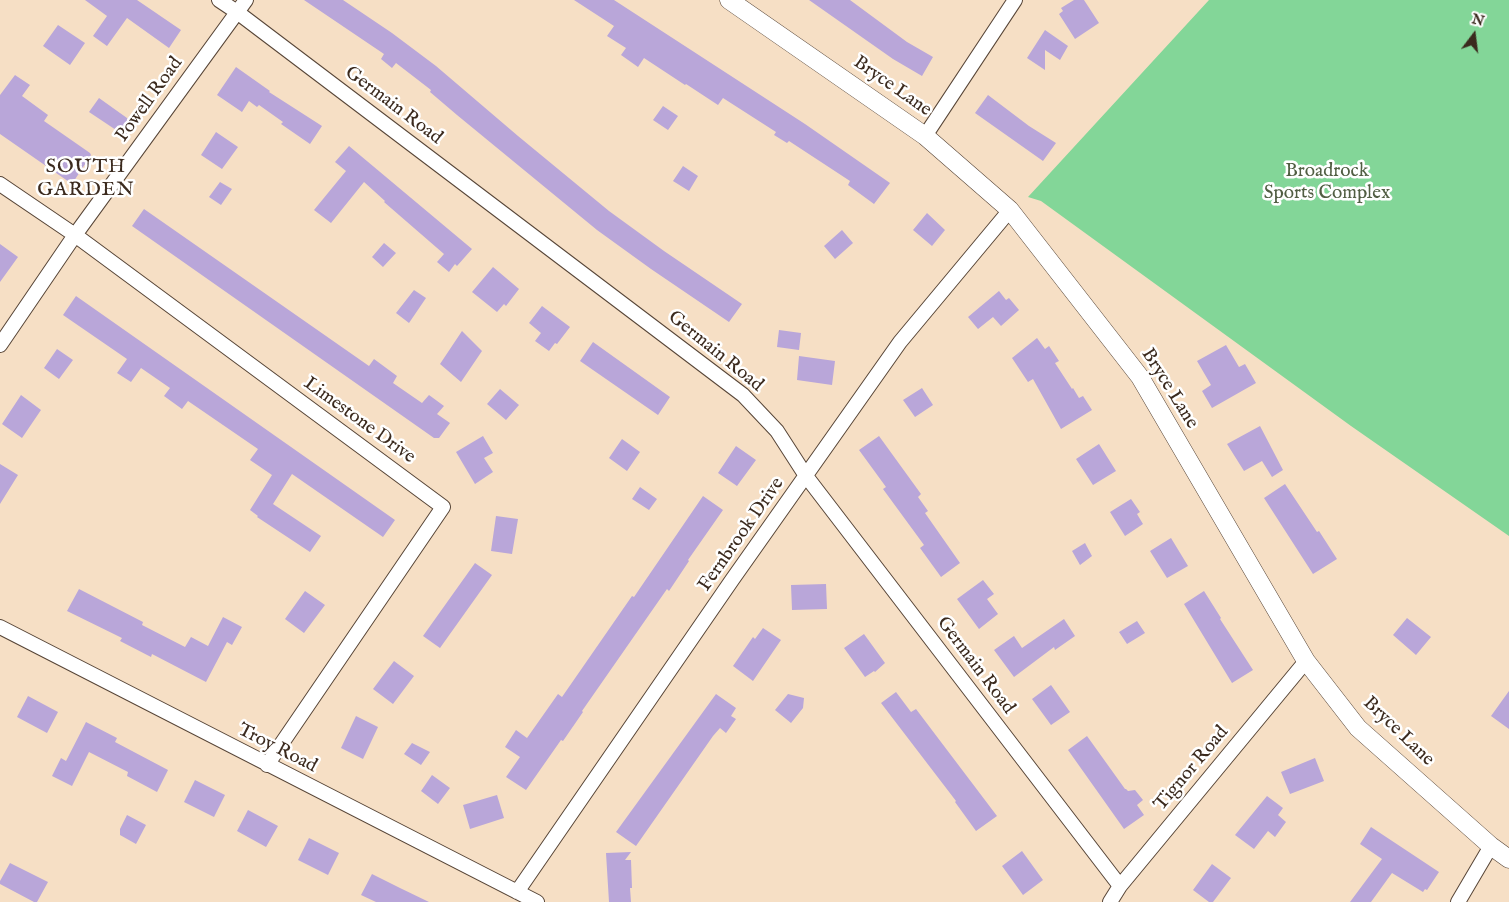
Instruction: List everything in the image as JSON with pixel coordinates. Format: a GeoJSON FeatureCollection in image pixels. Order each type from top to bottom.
{"type":"FeatureCollection","features":[{"type":"Feature","properties":{"kind":"street","name":"Germain Road"},"geometry":{"type":"LineString","coordinates":[[219,0],[238,12],[743,395],[777,431],[806,476],[1120,886]]}},
{"type":"Feature","properties":{"kind":"street","name":"Powell Road"},"geometry":{"type":"LineString","coordinates":[[0,345],[75,235],[246,0]]}},
{"type":"Feature","properties":{"kind":"street","name":"Bryce Lane"},"geometry":{"type":"LineString","coordinates":[[729,0],[925,136],[1010,210],[1140,377],[1306,661],[1358,728],[1491,846],[1509,858]]}},
{"type":"Feature","properties":{"kind":"street"},"geometry":{"type":"LineString","coordinates":[[925,136],[1015,0]]}},
{"type":"Feature","properties":{"kind":"street","name":"Limestone Drive"},"geometry":{"type":"LineString","coordinates":[[0,184],[75,235],[443,507],[267,765]]}},
{"type":"Feature","properties":{"kind":"street","name":"Fernbrook Drive"},"geometry":{"type":"LineString","coordinates":[[517,892],[738,572],[900,342],[1010,210]]}},
{"type":"Feature","properties":{"kind":"street","name":"Troy Road"},"geometry":{"type":"LineString","coordinates":[[0,628],[538,902]]}},
{"type":"Feature","properties":{"kind":"street","name":"Tignor Road"},"geometry":{"type":"LineString","coordinates":[[1110,902],[1120,886],[1306,661]]}},
{"type":"Feature","properties":{"kind":"street"},"geometry":{"type":"LineString","coordinates":[[1458,902],[1491,846]]}},
{"type":"Feature","properties":{"kind":"green space","name":"Broadrock Sports Complex"},"geometry":{"type":"Polygon","coordinates":[[[1209,0],[1509,0],[1509,536],[1351,426],[1041,201],[1028,197],[1209,0]]]}},
{"type":"Feature","properties":{"kind":"building"},"geometry":{"type":"Polygon","coordinates":[[[85,0],[137,0],[181,30],[169,48],[127,18],[107,46],[93,36],[107,16],[85,0]]]}},
{"type":"Feature","properties":{"kind":"building"},"geometry":{"type":"Polygon","coordinates":[[[304,0],[343,0],[436,66],[609,211],[742,304],[729,322],[597,230],[457,115],[430,92],[431,90],[396,63],[392,68],[381,59],[384,54],[304,0]]]}},
{"type":"Feature","properties":{"kind":"building"},"geometry":{"type":"Polygon","coordinates":[[[574,0],[614,0],[805,124],[890,183],[874,204],[848,185],[850,181],[789,141],[787,143],[774,135],[776,132],[723,98],[718,105],[644,58],[638,67],[621,55],[626,48],[607,36],[614,26],[574,0]]]}},
{"type":"Feature","properties":{"kind":"building"},"geometry":{"type":"Polygon","coordinates":[[[809,0],[850,0],[907,42],[933,57],[922,76],[893,59],[809,0]]]}},
{"type":"Feature","properties":{"kind":"building"},"geometry":{"type":"Polygon","coordinates":[[[1074,0],[1084,0],[1099,23],[1075,39],[1059,14],[1063,11],[1061,8],[1074,0]]]}},
{"type":"Feature","properties":{"kind":"building"},"geometry":{"type":"Polygon","coordinates":[[[58,25],[85,43],[70,65],[43,46],[58,25]]]}},
{"type":"Feature","properties":{"kind":"building"},"geometry":{"type":"Polygon","coordinates":[[[1045,30],[1068,46],[1060,60],[1045,50],[1045,70],[1027,58],[1045,30]]]}},
{"type":"Feature","properties":{"kind":"building"},"geometry":{"type":"Polygon","coordinates":[[[236,67],[269,92],[322,126],[310,144],[281,124],[283,122],[259,105],[257,107],[249,101],[242,112],[217,95],[236,67]]]}},
{"type":"Feature","properties":{"kind":"building"},"geometry":{"type":"Polygon","coordinates":[[[15,75],[30,85],[22,96],[48,115],[44,121],[90,153],[91,155],[72,184],[0,134],[0,95],[15,75]]]}},
{"type":"Feature","properties":{"kind":"building"},"geometry":{"type":"Polygon","coordinates":[[[988,95],[1029,126],[1056,143],[1043,161],[975,113],[988,95]]]}},
{"type":"Feature","properties":{"kind":"building"},"geometry":{"type":"Polygon","coordinates":[[[99,98],[134,123],[125,136],[89,112],[99,98]]]}},
{"type":"Feature","properties":{"kind":"building"},"geometry":{"type":"Polygon","coordinates":[[[663,106],[678,116],[668,130],[653,120],[663,106]]]}},
{"type":"Feature","properties":{"kind":"building"},"geometry":{"type":"Polygon","coordinates":[[[216,132],[238,147],[222,169],[201,155],[216,132]]]}},
{"type":"Feature","properties":{"kind":"building"},"geometry":{"type":"Polygon","coordinates":[[[349,146],[472,249],[457,266],[455,264],[449,272],[437,262],[444,254],[364,182],[331,223],[314,210],[346,171],[335,162],[349,146]]]}},
{"type":"Feature","properties":{"kind":"building"},"geometry":{"type":"Polygon","coordinates":[[[683,166],[698,176],[689,191],[673,181],[683,166]]]}},
{"type":"Feature","properties":{"kind":"building"},"geometry":{"type":"Polygon","coordinates":[[[220,182],[232,189],[221,205],[209,197],[220,182]]]}},
{"type":"Feature","properties":{"kind":"building"},"geometry":{"type":"Polygon","coordinates":[[[144,209],[369,366],[374,359],[397,376],[393,383],[422,403],[429,395],[444,406],[437,414],[450,423],[439,438],[434,438],[132,226],[144,209]]]}},
{"type":"Feature","properties":{"kind":"building"},"geometry":{"type":"Polygon","coordinates":[[[927,213],[945,230],[932,246],[913,230],[927,213]]]}},
{"type":"Feature","properties":{"kind":"building"},"geometry":{"type":"Polygon","coordinates":[[[842,230],[853,243],[835,259],[824,246],[842,230]]]}},
{"type":"Feature","properties":{"kind":"building"},"geometry":{"type":"Polygon","coordinates":[[[384,243],[396,253],[383,267],[372,257],[384,243]]]}},
{"type":"Feature","properties":{"kind":"building"},"geometry":{"type":"Polygon","coordinates":[[[0,244],[18,257],[0,282],[0,244]]]}},
{"type":"Feature","properties":{"kind":"building"},"geometry":{"type":"Polygon","coordinates":[[[493,267],[519,289],[506,306],[504,304],[497,312],[472,292],[493,267]]]}},
{"type":"Feature","properties":{"kind":"building"},"geometry":{"type":"Polygon","coordinates":[[[414,290],[426,298],[409,323],[396,313],[414,290]]]}},
{"type":"Feature","properties":{"kind":"building"},"geometry":{"type":"Polygon","coordinates":[[[999,291],[1006,300],[1009,298],[1019,310],[1001,326],[993,317],[978,329],[968,317],[999,291]]]}},
{"type":"Feature","properties":{"kind":"building"},"geometry":{"type":"Polygon","coordinates":[[[76,296],[395,520],[383,537],[292,474],[273,504],[321,536],[310,552],[257,517],[250,510],[272,475],[250,460],[258,449],[188,401],[182,409],[164,396],[170,388],[141,368],[131,382],[117,373],[127,359],[63,315],[76,296]]]}},
{"type":"Feature","properties":{"kind":"building"},"geometry":{"type":"Polygon","coordinates":[[[542,306],[570,327],[549,351],[535,341],[541,333],[529,323],[542,306]]]}},
{"type":"Feature","properties":{"kind":"building"},"geometry":{"type":"Polygon","coordinates":[[[779,330],[801,333],[799,350],[777,347],[779,330]]]}},
{"type":"Feature","properties":{"kind":"building"},"geometry":{"type":"Polygon","coordinates":[[[462,331],[482,351],[461,382],[440,364],[462,331]]]}},
{"type":"Feature","properties":{"kind":"building"},"geometry":{"type":"Polygon","coordinates":[[[1037,338],[1045,349],[1049,346],[1059,361],[1055,363],[1072,389],[1079,398],[1083,396],[1092,410],[1061,429],[1033,379],[1028,382],[1012,358],[1037,338]]]}},
{"type":"Feature","properties":{"kind":"building"},"geometry":{"type":"Polygon","coordinates":[[[593,342],[670,397],[658,415],[580,361],[593,342]]]}},
{"type":"Feature","properties":{"kind":"building"},"geometry":{"type":"Polygon","coordinates":[[[1226,345],[1239,367],[1245,364],[1256,383],[1212,408],[1202,391],[1211,385],[1197,361],[1226,345]]]}},
{"type":"Feature","properties":{"kind":"building"},"geometry":{"type":"Polygon","coordinates":[[[57,349],[73,360],[59,379],[44,368],[57,349]]]}},
{"type":"Feature","properties":{"kind":"building"},"geometry":{"type":"Polygon","coordinates":[[[799,356],[835,361],[832,385],[797,380],[799,356]]]}},
{"type":"Feature","properties":{"kind":"building"},"geometry":{"type":"Polygon","coordinates":[[[922,388],[933,405],[915,417],[903,400],[922,388]]]}},
{"type":"Feature","properties":{"kind":"building"},"geometry":{"type":"Polygon","coordinates":[[[500,389],[519,405],[506,420],[487,404],[500,389]]]}},
{"type":"Feature","properties":{"kind":"building"},"geometry":{"type":"Polygon","coordinates":[[[21,395],[41,410],[22,438],[2,424],[21,395]]]}},
{"type":"Feature","properties":{"kind":"building"},"geometry":{"type":"Polygon","coordinates":[[[1260,426],[1283,470],[1272,477],[1262,461],[1244,471],[1227,444],[1260,426]]]}},
{"type":"Feature","properties":{"kind":"building"},"geometry":{"type":"Polygon","coordinates":[[[483,436],[493,453],[484,458],[493,472],[475,484],[456,452],[483,436]]]}},
{"type":"Feature","properties":{"kind":"building"},"geometry":{"type":"Polygon","coordinates":[[[879,436],[921,494],[918,497],[928,511],[925,513],[960,563],[941,577],[920,548],[924,545],[883,489],[886,487],[859,450],[879,436]]]}},
{"type":"Feature","properties":{"kind":"building"},"geometry":{"type":"Polygon","coordinates":[[[622,439],[640,452],[627,471],[609,458],[622,439]]]}},
{"type":"Feature","properties":{"kind":"building"},"geometry":{"type":"Polygon","coordinates":[[[1099,444],[1116,471],[1093,485],[1076,459],[1099,444]]]}},
{"type":"Feature","properties":{"kind":"building"},"geometry":{"type":"Polygon","coordinates":[[[736,446],[756,460],[737,486],[718,473],[736,446]]]}},
{"type":"Feature","properties":{"kind":"building"},"geometry":{"type":"Polygon","coordinates":[[[0,464],[18,475],[0,504],[0,464]]]}},
{"type":"Feature","properties":{"kind":"building"},"geometry":{"type":"Polygon","coordinates":[[[1285,484],[1337,559],[1313,574],[1264,498],[1285,484]]]}},
{"type":"Feature","properties":{"kind":"building"},"geometry":{"type":"Polygon","coordinates":[[[640,487],[657,499],[649,510],[632,499],[640,487]]]}},
{"type":"Feature","properties":{"kind":"building"},"geometry":{"type":"Polygon","coordinates":[[[703,496],[723,510],[669,591],[667,589],[563,741],[561,740],[526,790],[506,777],[520,757],[505,747],[516,730],[527,738],[558,694],[562,697],[632,596],[634,597],[703,496]]]}},
{"type":"Feature","properties":{"kind":"building"},"geometry":{"type":"Polygon","coordinates":[[[1131,499],[1140,512],[1137,514],[1143,524],[1125,536],[1110,512],[1131,499]]]}},
{"type":"Feature","properties":{"kind":"building"},"geometry":{"type":"Polygon","coordinates":[[[496,516],[518,519],[512,554],[491,551],[496,516]]]}},
{"type":"Feature","properties":{"kind":"building"},"geometry":{"type":"Polygon","coordinates":[[[1171,538],[1188,566],[1167,578],[1150,551],[1171,538]]]}},
{"type":"Feature","properties":{"kind":"building"},"geometry":{"type":"Polygon","coordinates":[[[1085,543],[1092,556],[1080,565],[1072,551],[1085,543]]]}},
{"type":"Feature","properties":{"kind":"building"},"geometry":{"type":"Polygon","coordinates":[[[475,563],[492,575],[440,648],[423,636],[475,563]]]}},
{"type":"Feature","properties":{"kind":"building"},"geometry":{"type":"Polygon","coordinates":[[[983,580],[994,594],[987,599],[998,614],[979,629],[957,599],[983,580]]]}},
{"type":"Feature","properties":{"kind":"building"},"geometry":{"type":"Polygon","coordinates":[[[826,584],[827,609],[792,610],[791,585],[826,584]]]}},
{"type":"Feature","properties":{"kind":"building"},"geometry":{"type":"Polygon","coordinates":[[[79,589],[143,622],[142,625],[185,647],[191,637],[208,646],[223,617],[242,627],[232,645],[227,642],[206,682],[152,654],[151,657],[120,641],[122,638],[67,611],[79,589]]]}},
{"type":"Feature","properties":{"kind":"building"},"geometry":{"type":"Polygon","coordinates":[[[305,591],[325,605],[304,633],[285,619],[305,591]]]}},
{"type":"Feature","properties":{"kind":"building"},"geometry":{"type":"Polygon","coordinates":[[[1204,591],[1253,670],[1232,683],[1184,604],[1204,591]]]}},
{"type":"Feature","properties":{"kind":"building"},"geometry":{"type":"Polygon","coordinates":[[[1407,618],[1431,637],[1416,655],[1393,635],[1407,618]]]}},
{"type":"Feature","properties":{"kind":"building"},"geometry":{"type":"Polygon","coordinates":[[[1064,619],[1075,636],[1055,650],[1054,647],[1014,677],[994,650],[1014,636],[1022,648],[1064,619]]]}},
{"type":"Feature","properties":{"kind":"building"},"geometry":{"type":"Polygon","coordinates":[[[1137,621],[1145,633],[1127,644],[1119,632],[1137,621]]]}},
{"type":"Feature","properties":{"kind":"building"},"geometry":{"type":"Polygon","coordinates":[[[763,628],[781,640],[753,681],[733,666],[753,637],[755,639],[763,628]]]}},
{"type":"Feature","properties":{"kind":"building"},"geometry":{"type":"Polygon","coordinates":[[[864,634],[885,663],[875,672],[865,677],[844,648],[864,634]]]}},
{"type":"Feature","properties":{"kind":"building"},"geometry":{"type":"Polygon","coordinates":[[[394,661],[414,676],[393,704],[373,689],[394,661]]]}},
{"type":"Feature","properties":{"kind":"building"},"geometry":{"type":"Polygon","coordinates":[[[1051,685],[1070,712],[1051,725],[1032,699],[1051,685]]]}},
{"type":"Feature","properties":{"kind":"building"},"geometry":{"type":"Polygon","coordinates":[[[1509,691],[1509,729],[1491,716],[1509,691]]]}},
{"type":"Feature","properties":{"kind":"building"},"geometry":{"type":"Polygon","coordinates":[[[896,692],[911,712],[916,709],[997,816],[976,831],[956,801],[881,703],[896,692]]]}},
{"type":"Feature","properties":{"kind":"building"},"geometry":{"type":"Polygon","coordinates":[[[716,694],[736,708],[731,716],[736,719],[726,733],[720,728],[713,736],[636,846],[616,832],[716,694]]]}},
{"type":"Feature","properties":{"kind":"building"},"geometry":{"type":"Polygon","coordinates":[[[788,694],[804,698],[803,708],[791,723],[775,710],[788,694]]]}},
{"type":"Feature","properties":{"kind":"building"},"geometry":{"type":"Polygon","coordinates":[[[28,696],[58,712],[47,733],[17,717],[28,696]]]}},
{"type":"Feature","properties":{"kind":"building"},"geometry":{"type":"Polygon","coordinates":[[[356,716],[378,727],[363,759],[341,748],[356,716]]]}},
{"type":"Feature","properties":{"kind":"building"},"geometry":{"type":"Polygon","coordinates":[[[86,722],[117,738],[115,742],[168,770],[157,792],[127,776],[128,772],[89,752],[72,786],[52,776],[61,758],[66,761],[86,722]]]}},
{"type":"Feature","properties":{"kind":"building"},"geometry":{"type":"Polygon","coordinates":[[[1087,736],[1125,789],[1128,791],[1135,790],[1143,800],[1137,805],[1144,815],[1124,829],[1068,750],[1087,736]]]}},
{"type":"Feature","properties":{"kind":"building"},"geometry":{"type":"Polygon","coordinates":[[[412,743],[430,752],[421,765],[404,754],[412,743]]]}},
{"type":"Feature","properties":{"kind":"building"},"geometry":{"type":"Polygon","coordinates":[[[1315,758],[1324,781],[1290,794],[1281,772],[1315,758]]]}},
{"type":"Feature","properties":{"kind":"building"},"geometry":{"type":"Polygon","coordinates":[[[432,775],[450,788],[438,804],[421,791],[432,775]]]}},
{"type":"Feature","properties":{"kind":"building"},"geometry":{"type":"Polygon","coordinates":[[[195,780],[225,795],[214,817],[184,802],[195,780]]]}},
{"type":"Feature","properties":{"kind":"building"},"geometry":{"type":"Polygon","coordinates":[[[497,795],[504,818],[470,829],[463,805],[497,795]]]}},
{"type":"Feature","properties":{"kind":"building"},"geometry":{"type":"Polygon","coordinates":[[[1267,796],[1283,808],[1278,815],[1286,822],[1275,837],[1268,831],[1254,849],[1235,835],[1267,796]]]}},
{"type":"Feature","properties":{"kind":"building"},"geometry":{"type":"Polygon","coordinates":[[[248,810],[278,826],[266,847],[237,831],[248,810]]]}},
{"type":"Feature","properties":{"kind":"building"},"geometry":{"type":"Polygon","coordinates":[[[127,815],[146,825],[136,844],[120,835],[120,829],[127,815]]]}},
{"type":"Feature","properties":{"kind":"building"},"geometry":{"type":"Polygon","coordinates":[[[1371,827],[1439,872],[1427,890],[1425,889],[1423,892],[1392,873],[1371,902],[1350,902],[1382,859],[1360,844],[1371,827]]]}},
{"type":"Feature","properties":{"kind":"building"},"geometry":{"type":"Polygon","coordinates":[[[309,838],[339,853],[328,875],[298,860],[309,838]]]}},
{"type":"Feature","properties":{"kind":"building"},"geometry":{"type":"Polygon","coordinates":[[[1022,851],[1043,880],[1023,895],[1002,866],[1022,851]]]}},
{"type":"Feature","properties":{"kind":"building"},"geometry":{"type":"Polygon","coordinates":[[[631,852],[625,860],[631,860],[631,902],[609,902],[606,853],[631,852]]]}},
{"type":"Feature","properties":{"kind":"building"},"geometry":{"type":"Polygon","coordinates":[[[10,863],[48,882],[37,902],[0,884],[10,863]]]}},
{"type":"Feature","properties":{"kind":"building"},"geometry":{"type":"Polygon","coordinates":[[[1212,864],[1231,878],[1213,902],[1209,902],[1193,890],[1212,864]]]}},
{"type":"Feature","properties":{"kind":"building"},"geometry":{"type":"Polygon","coordinates":[[[372,874],[429,902],[376,902],[361,895],[372,874]]]}},
{"type":"Feature","properties":{"kind":"district","name":"SOUTH GARDEN"},"geometry":{"type":"Point","coordinates":[86,180]}}]}
